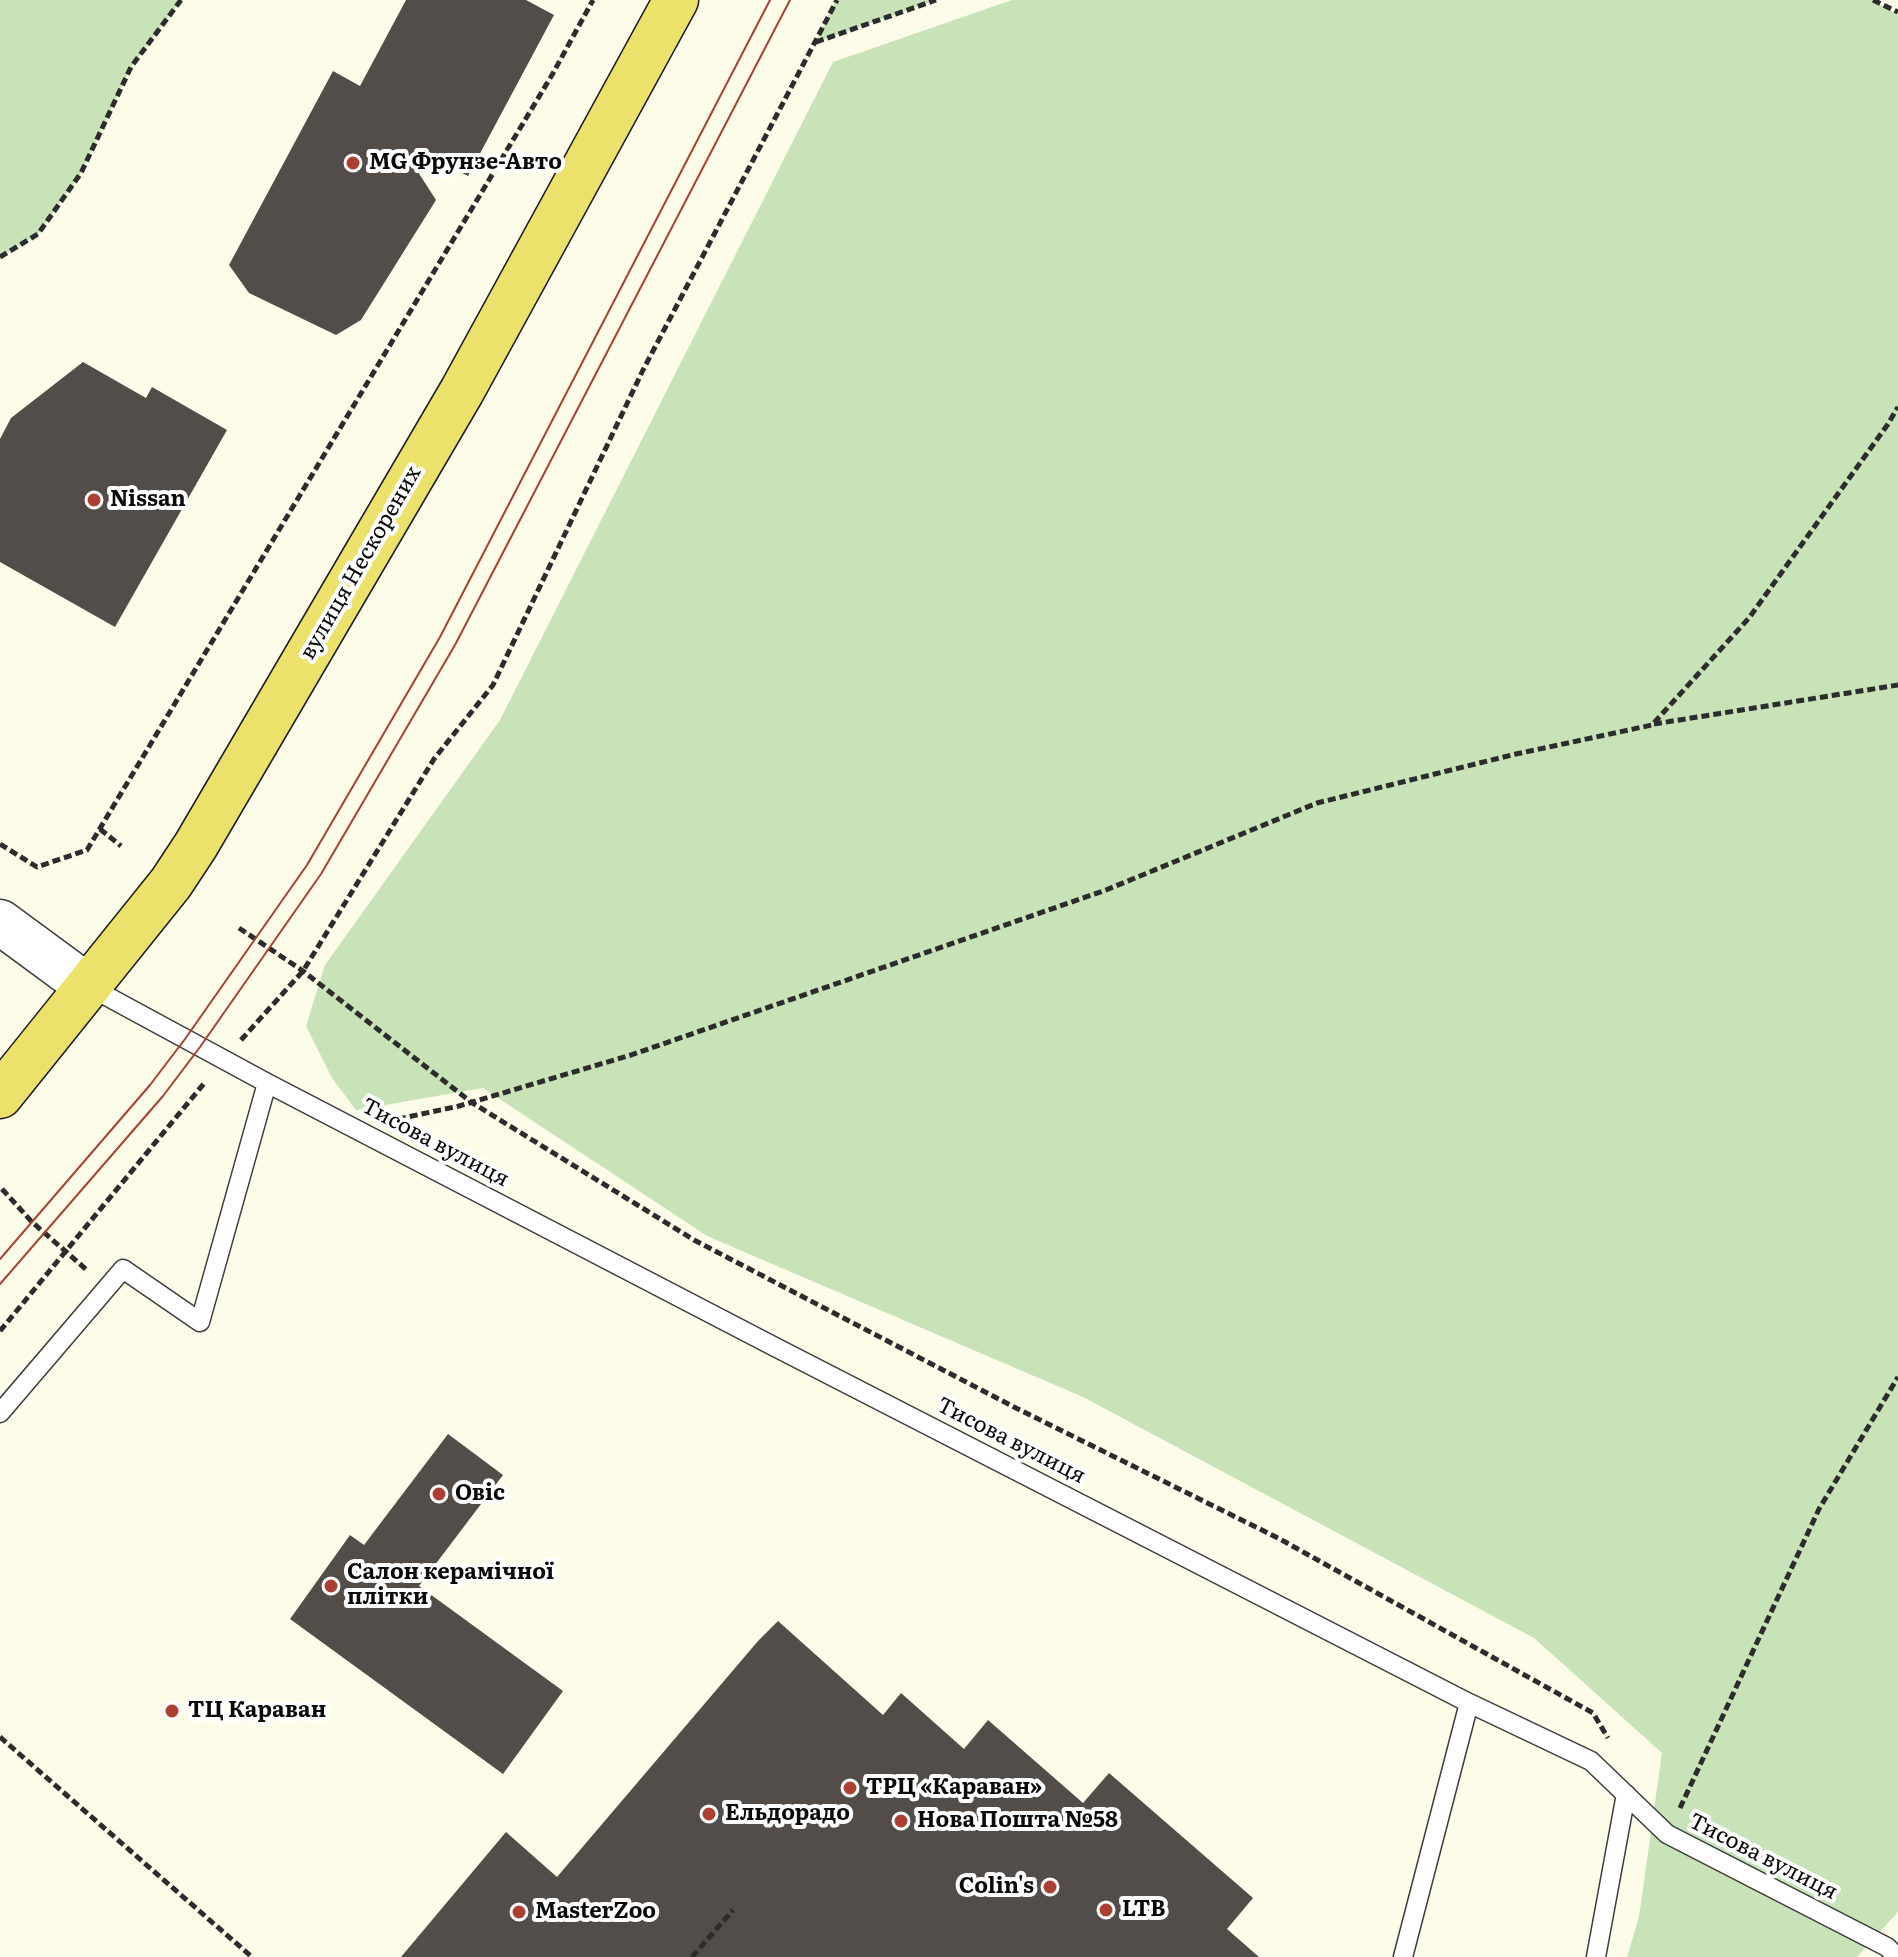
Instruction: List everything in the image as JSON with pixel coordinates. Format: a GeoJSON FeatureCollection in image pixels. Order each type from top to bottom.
{"type":"FeatureCollection","features":[{"type":"Feature","properties":{"kind":"main road","name":"вулиця Нескорених"},"geometry":{"type":"LineString","coordinates":[[0,1096],[171,883],[196,845],[462,391],[676,0]]}},
{"type":"Feature","properties":{"kind":"street"},"geometry":{"type":"LineString","coordinates":[[0,922],[87,986]]}},
{"type":"Feature","properties":{"kind":"lane","name":"Тисова вулиця"},"geometry":{"type":"LineString","coordinates":[[87,986],[775,1347],[1469,1703],[1591,1761],[1667,1834],[1887,1947],[1897,1957]]}},
{"type":"Feature","properties":{"kind":"lane"},"geometry":{"type":"LineString","coordinates":[[0,1413],[123,1269],[200,1322],[267,1083]]}},
{"type":"Feature","properties":{"kind":"lane"},"geometry":{"type":"LineString","coordinates":[[1403,1957],[1469,1703]]}},
{"type":"Feature","properties":{"kind":"lane"},"geometry":{"type":"LineString","coordinates":[[1596,1957],[1626,1794]]}},
{"type":"Feature","properties":{"kind":"path"},"geometry":{"type":"LineString","coordinates":[[0,257],[38,234],[81,173],[131,67],[181,0]]}},
{"type":"Feature","properties":{"kind":"path"},"geometry":{"type":"LineString","coordinates":[[0,844],[37,867],[87,850],[552,75],[593,0]]}},
{"type":"Feature","properties":{"kind":"path"},"geometry":{"type":"LineString","coordinates":[[0,1331],[223,1059],[303,971],[434,759],[493,685],[643,370],[837,0]]}},
{"type":"Feature","properties":{"kind":"path"},"geometry":{"type":"LineString","coordinates":[[815,43],[936,0]]}},
{"type":"Feature","properties":{"kind":"path"},"geometry":{"type":"LineString","coordinates":[[1873,0],[1898,12]]}},
{"type":"Feature","properties":{"kind":"path"},"geometry":{"type":"LineString","coordinates":[[1652,725],[1749,618],[1898,407]]}},
{"type":"Feature","properties":{"kind":"path"},"geometry":{"type":"LineString","coordinates":[[354,1128],[471,1102],[646,1050],[1106,890],[1317,803],[1516,754],[1652,725],[1898,685]]}},
{"type":"Feature","properties":{"kind":"path"},"geometry":{"type":"LineString","coordinates":[[100,829],[121,846]]}},
{"type":"Feature","properties":{"kind":"path"},"geometry":{"type":"LineString","coordinates":[[239,928],[303,971],[471,1102],[694,1240],[1014,1407],[1278,1538],[1593,1713],[1610,1740]]}},
{"type":"Feature","properties":{"kind":"path"},"geometry":{"type":"LineString","coordinates":[[2,1189],[32,1222],[106,1288]]}},
{"type":"Feature","properties":{"kind":"path"},"geometry":{"type":"LineString","coordinates":[[1667,1834],[1819,1509],[1898,1377]]}},
{"type":"Feature","properties":{"kind":"path"},"geometry":{"type":"LineString","coordinates":[[0,1737],[252,1957]]}},
{"type":"Feature","properties":{"kind":"path"},"geometry":{"type":"LineString","coordinates":[[692,1957],[733,1910]]}},
{"type":"Feature","properties":{"kind":"green space"},"geometry":{"type":"Polygon","coordinates":[[[0,0],[181,0],[131,67],[81,173],[38,234],[0,257],[0,0]]]}},
{"type":"Feature","properties":{"kind":"green space"},"geometry":{"type":"Polygon","coordinates":[[[836,0],[936,0],[815,43],[836,0]]]}},
{"type":"Feature","properties":{"kind":"green space"},"geometry":{"type":"Polygon","coordinates":[[[1012,0],[1871,0],[1898,15],[1898,1912],[1857,1957],[1627,1957],[1639,1917],[1662,1753],[1534,1638],[1083,1397],[707,1236],[483,1088],[356,1110],[332,1078],[306,1026],[325,965],[500,720],[833,62],[1012,0]]]}},
{"type":"Feature","properties":{"kind":"building","name":"MG Фрунзе-Авто"},"geometry":{"type":"Polygon","coordinates":[[[406,0],[526,0],[554,15],[468,176],[428,155],[418,172],[436,200],[361,320],[336,335],[249,293],[229,265],[333,71],[360,86],[406,0]]]}},
{"type":"Feature","properties":{"kind":"building","name":"Nissan"},"geometry":{"type":"Polygon","coordinates":[[[83,362],[146,398],[152,387],[227,430],[115,627],[0,562],[0,439],[11,418],[83,362]]]}},
{"type":"Feature","properties":{"kind":"building"},"geometry":{"type":"Polygon","coordinates":[[[448,1434],[503,1475],[419,1586],[563,1691],[503,1774],[290,1619],[350,1535],[364,1545],[448,1434]]]}},
{"type":"Feature","properties":{"kind":"building","name":"ТРЦ «Караван»"},"geometry":{"type":"Polygon","coordinates":[[[778,1621],[883,1715],[901,1693],[964,1749],[988,1720],[1083,1803],[1109,1773],[1253,1898],[1227,1929],[1259,1957],[401,1957],[506,1832],[557,1877],[778,1621]]]}},
{"type":"Feature","properties":{"kind":"tram line"},"geometry":{"type":"LineString","coordinates":[[0,1259],[150,1085],[307,865],[440,637],[770,0]]}},
{"type":"Feature","properties":{"kind":"tram line"},"geometry":{"type":"LineString","coordinates":[[0,1284],[163,1096],[321,874],[455,645],[790,0]]}},
{"type":"Feature","properties":{"kind":"place","name":"MG Фрунзе-Авто"},"geometry":{"type":"Point","coordinates":[353,163]}},
{"type":"Feature","properties":{"kind":"place","name":"Nissan"},"geometry":{"type":"Point","coordinates":[94,500]}},
{"type":"Feature","properties":{"kind":"place","name":"Овіс"},"geometry":{"type":"Point","coordinates":[439,1494]}},
{"type":"Feature","properties":{"kind":"place","name":"Салон керамічної плітки"},"geometry":{"type":"Point","coordinates":[331,1586]}},
{"type":"Feature","properties":{"kind":"place","name":"ТЦ Караван"},"geometry":{"type":"Point","coordinates":[172,1711]}},
{"type":"Feature","properties":{"kind":"place","name":"ТРЦ «Караван»"},"geometry":{"type":"Point","coordinates":[850,1788]}},
{"type":"Feature","properties":{"kind":"place","name":"Ельдорадо"},"geometry":{"type":"Point","coordinates":[709,1814]}},
{"type":"Feature","properties":{"kind":"place","name":"Нова Пошта №58"},"geometry":{"type":"Point","coordinates":[901,1821]}},
{"type":"Feature","properties":{"kind":"place","name":"Colin's"},"geometry":{"type":"Point","coordinates":[1050,1887]}},
{"type":"Feature","properties":{"kind":"place","name":"LTB"},"geometry":{"type":"Point","coordinates":[1106,1910]}},
{"type":"Feature","properties":{"kind":"place","name":"MasterZoo"},"geometry":{"type":"Point","coordinates":[519,1912]}}]}
